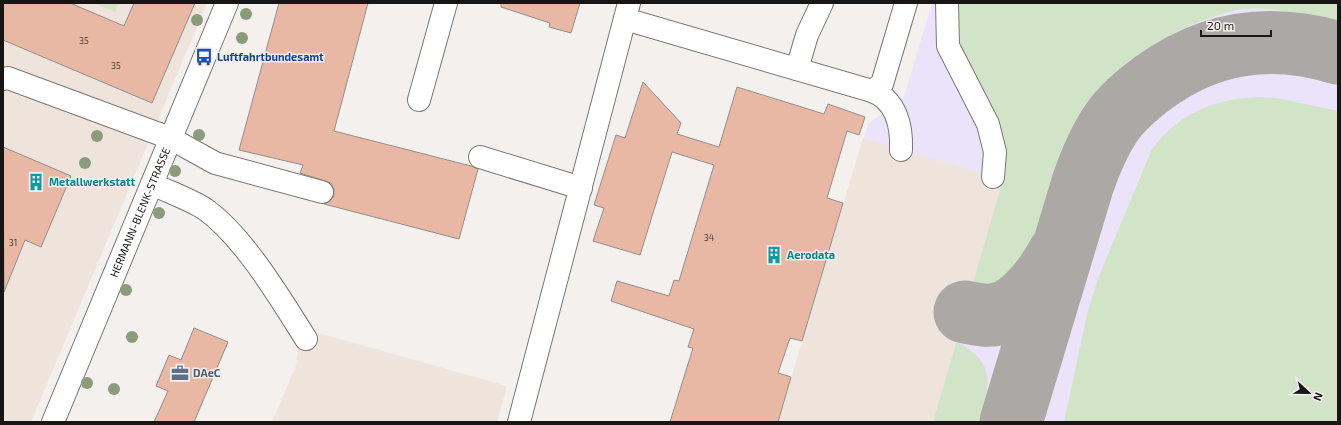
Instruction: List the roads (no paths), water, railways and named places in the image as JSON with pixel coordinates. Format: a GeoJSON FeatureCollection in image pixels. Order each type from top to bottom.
{"type":"FeatureCollection","features":[{"type":"Feature","properties":{"kind":"street","name":"HERMANN-BLENK-STRASSE"},"geometry":{"type":"LineString","coordinates":[[53,422],[227,3]]}},
{"type":"Feature","properties":{"kind":"street"},"geometry":{"type":"LineString","coordinates":[[419,100],[446,3]]}},
{"type":"Feature","properties":{"kind":"street"},"geometry":{"type":"LineString","coordinates":[[797,69],[807,35],[822,3]]}},
{"type":"Feature","properties":{"kind":"street"},"geometry":{"type":"LineString","coordinates":[[872,91],[882,84],[906,3]]}},
{"type":"Feature","properties":{"kind":"street"},"geometry":{"type":"LineString","coordinates":[[947,3],[948,46],[988,124],[995,152],[993,177]]}},
{"type":"Feature","properties":{"kind":"street"},"geometry":{"type":"LineString","coordinates":[[519,422],[627,11],[797,69],[882,95],[898,118],[902,136],[901,150]]}},
{"type":"Feature","properties":{"kind":"street"},"geometry":{"type":"LineString","coordinates":[[3,79],[8,78],[170,138],[215,163],[322,192]]}},
{"type":"Feature","properties":{"kind":"street"},"geometry":{"type":"LineString","coordinates":[[480,157],[581,188]]}},
{"type":"Feature","properties":{"kind":"street"},"geometry":{"type":"LineString","coordinates":[[152,184],[204,209],[229,232],[272,285],[306,339]]}},
{"type":"Feature","properties":{"kind":"place","name":"Luftfahrtbundesamt"},"geometry":{"type":"Point","coordinates":[204,57]}},
{"type":"Feature","properties":{"kind":"place","name":"Metallwerkstatt"},"geometry":{"type":"Point","coordinates":[36,182]}},
{"type":"Feature","properties":{"kind":"place","name":"Aerodata"},"geometry":{"type":"Point","coordinates":[774,255]}},
{"type":"Feature","properties":{"kind":"place","name":"DAeC"},"geometry":{"type":"Point","coordinates":[180,373]}}]}
